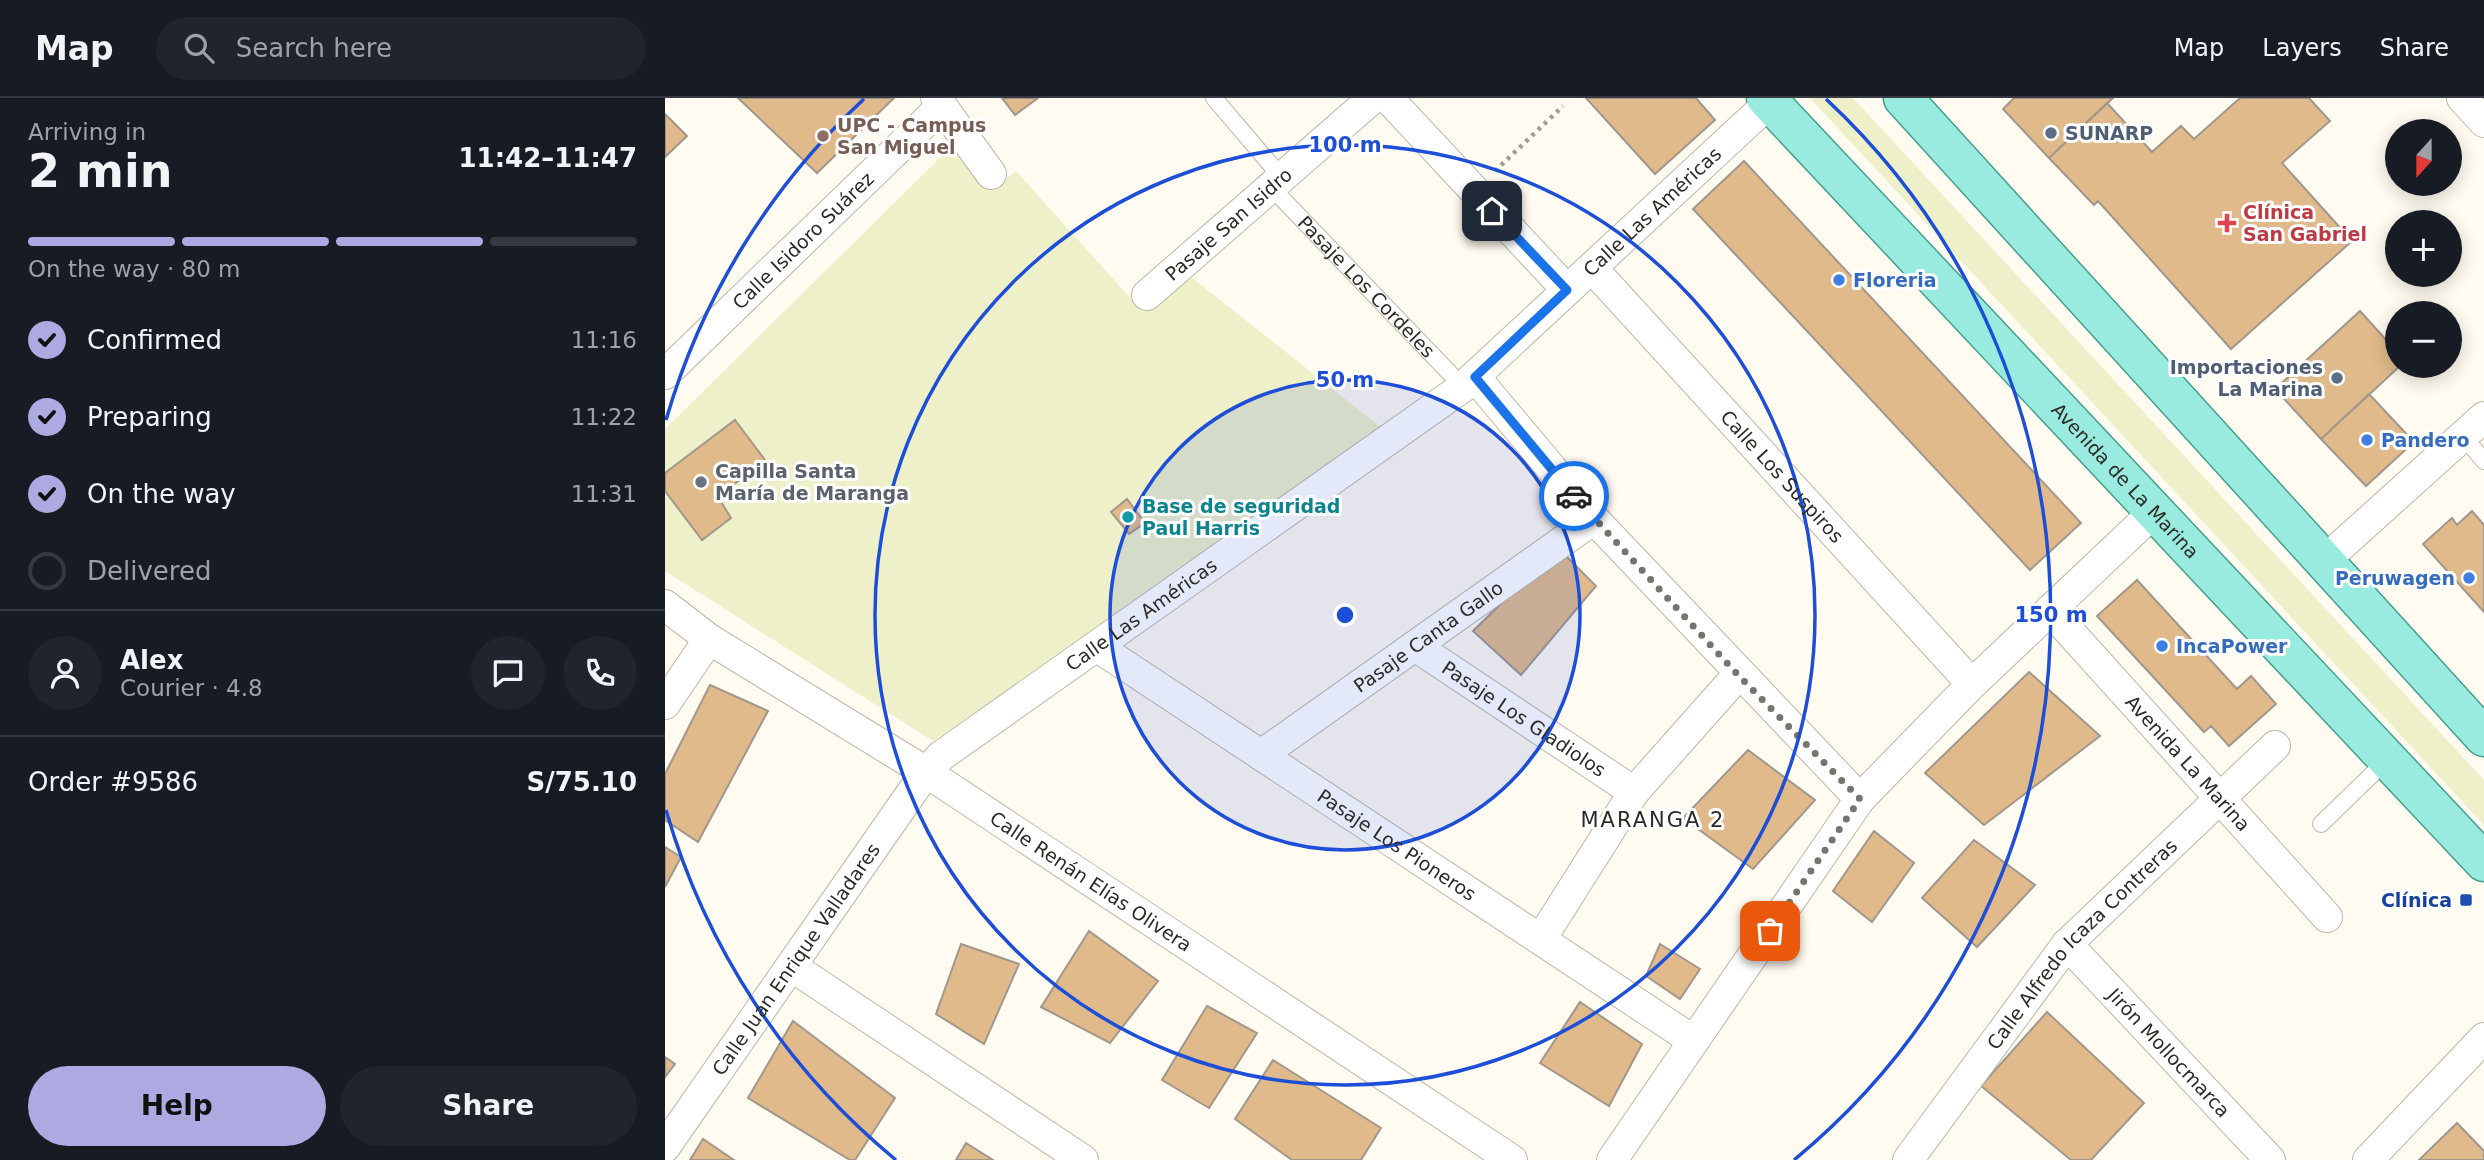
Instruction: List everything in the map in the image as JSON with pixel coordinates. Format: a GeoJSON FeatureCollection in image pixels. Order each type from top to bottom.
{"type":"FeatureCollection","features":[{"type":"Feature","properties":{"kind":"main road"},"geometry":{"type":"LineString","coordinates":[[1903,98],[2484,737]]}},
{"type":"Feature","properties":{"kind":"main road","name":"Avenida de La Marina"},"geometry":{"type":"LineString","coordinates":[[1768,100],[2484,862]]}},
{"type":"Feature","properties":{"kind":"street","name":"Pasaje San Isidro"},"geometry":{"type":"LineString","coordinates":[[1147,295],[1373,98]]}},
{"type":"Feature","properties":{"kind":"street"},"geometry":{"type":"LineString","coordinates":[[1388,98],[1567,290]]}},
{"type":"Feature","properties":{"kind":"street"},"geometry":{"type":"LineString","coordinates":[[2462,98],[2484,122]]}},
{"type":"Feature","properties":{"kind":"street","name":"Calle Las Américas"},"geometry":{"type":"LineString","coordinates":[[926,772],[941,756],[1099,648],[1469,382],[1768,100]]}},
{"type":"Feature","properties":{"kind":"street"},"geometry":{"type":"LineString","coordinates":[[939,102],[991,174]]}},
{"type":"Feature","properties":{"kind":"street","name":"Calle Isidoro Suárez"},"geometry":{"type":"LineString","coordinates":[[665,374],[939,102]]}},
{"type":"Feature","properties":{"kind":"street","name":"Calle Los Suspiros"},"geometry":{"type":"LineString","coordinates":[[1592,268],[1972,684]]}},
{"type":"Feature","properties":{"kind":"street","name":"Pasaje Los Cordeles"},"geometry":{"type":"LineString","coordinates":[[1469,382],[1738,675],[1860,799]]}},
{"type":"Feature","properties":{"kind":"street"},"geometry":{"type":"LineString","coordinates":[[2324,561],[2473,426]]}},
{"type":"Feature","properties":{"kind":"street"},"geometry":{"type":"LineString","coordinates":[[1612,1160],[1860,799],[1972,684],[2155,511]]}},
{"type":"Feature","properties":{"kind":"street","name":"Pasaje Canta Gallo"},"geometry":{"type":"LineString","coordinates":[[1261,755],[1594,519]]}},
{"type":"Feature","properties":{"kind":"street","name":"Calle Renán Elías Olivera"},"geometry":{"type":"LineString","coordinates":[[665,606],[709,639],[926,772],[1512,1160]]}},
{"type":"Feature","properties":{"kind":"street","name":"Avenida La Marina"},"geometry":{"type":"LineString","coordinates":[[2050,610],[2327,917]]}},
{"type":"Feature","properties":{"kind":"street"},"geometry":{"type":"LineString","coordinates":[[665,704],[709,639]]}},
{"type":"Feature","properties":{"kind":"street","name":"Pasaje Los Gladiolos"},"geometry":{"type":"LineString","coordinates":[[1415,646],[1634,792]]}},
{"type":"Feature","properties":{"kind":"street","name":"Pasaje Los Pioneros"},"geometry":{"type":"LineString","coordinates":[[1099,648],[1694,1041]]}},
{"type":"Feature","properties":{"kind":"street"},"geometry":{"type":"LineString","coordinates":[[1541,939],[1634,792],[1738,675]]}},
{"type":"Feature","properties":{"kind":"street","name":"Calle Alfredo Icaza Contreras"},"geometry":{"type":"LineString","coordinates":[[1908,1160],[2067,944],[2218,797],[2275,746]]}},
{"type":"Feature","properties":{"kind":"street","name":"Calle Juan Enrique Valladares"},"geometry":{"type":"LineString","coordinates":[[665,1147],[926,772]]}},
{"type":"Feature","properties":{"kind":"street","name":"Jirón Mollocmarca"},"geometry":{"type":"LineString","coordinates":[[2067,944],[2270,1160]]}},
{"type":"Feature","properties":{"kind":"street"},"geometry":{"type":"LineString","coordinates":[[791,966],[1083,1160]]}},
{"type":"Feature","properties":{"kind":"street"},"geometry":{"type":"LineString","coordinates":[[2368,1160],[2484,1038]]}},
{"type":"Feature","properties":{"kind":"lane","name":"Pasaje Los Cordeles"},"geometry":{"type":"LineString","coordinates":[[1214,98],[1277,182],[1469,382]]}},
{"type":"Feature","properties":{"kind":"lane"},"geometry":{"type":"LineString","coordinates":[[2473,426],[2484,461]]}},
{"type":"Feature","properties":{"kind":"lane"},"geometry":{"type":"LineString","coordinates":[[2321,824],[2388,759]]}},
{"type":"Feature","properties":{"kind":"path"},"geometry":{"type":"LineString","coordinates":[[1474,191],[1563,106]]}},
{"type":"Feature","properties":{"kind":"green space"},"geometry":{"type":"Polygon","coordinates":[[[1810,98],[1853,98],[2484,780],[2484,825],[1810,98]]]}},
{"type":"Feature","properties":{"kind":"green space"},"geometry":{"type":"Polygon","coordinates":[[[952,146],[991,191],[1016,171],[1143,312],[1191,277],[1387,432],[933,741],[665,571],[665,429],[952,146]]]}},
{"type":"Feature","properties":{"kind":"building","name":"UPC - Campus San Miguel"},"geometry":{"type":"Polygon","coordinates":[[[738,98],[894,98],[817,173],[738,98]]]}},
{"type":"Feature","properties":{"kind":"building"},"geometry":{"type":"Polygon","coordinates":[[[1002,98],[1038,98],[1015,115],[1002,98]]]}},
{"type":"Feature","properties":{"kind":"building"},"geometry":{"type":"Polygon","coordinates":[[[1586,98],[1696,98],[1715,120],[1655,174],[1586,98]]]}},
{"type":"Feature","properties":{"kind":"building","name":"SUNARP"},"geometry":{"type":"Polygon","coordinates":[[[2014,98],[2113,98],[2049,158],[2003,109],[2014,98]]]}},
{"type":"Feature","properties":{"kind":"building","name":"Clínica San Gabriel"},"geometry":{"type":"Polygon","coordinates":[[[2240,98],[2309,98],[2330,121],[2282,163],[2352,241],[2231,349],[2098,201],[2094,205],[2049,158],[2107,103],[2152,152],[2181,126],[2194,139],[2240,98]]]}},
{"type":"Feature","properties":{"kind":"building"},"geometry":{"type":"Polygon","coordinates":[[[665,114],[687,136],[665,157],[665,114]]]}},
{"type":"Feature","properties":{"kind":"building"},"geometry":{"type":"Polygon","coordinates":[[[1744,161],[2081,523],[2030,570],[1693,209],[1744,161]]]}},
{"type":"Feature","properties":{"kind":"building","name":"Importaciones La Marina"},"geometry":{"type":"Polygon","coordinates":[[[2360,311],[2385,339],[2387,378],[2321,439],[2275,389],[2360,311]]]}},
{"type":"Feature","properties":{"kind":"building","name":"Pandero"},"geometry":{"type":"Polygon","coordinates":[[[2369,394],[2414,442],[2366,486],[2321,439],[2369,394]]]}},
{"type":"Feature","properties":{"kind":"building","name":"Capilla Santa María de Maranga"},"geometry":{"type":"Polygon","coordinates":[[[735,420],[765,460],[718,497],[731,518],[702,540],[665,491],[665,473],[735,420]]]}},
{"type":"Feature","properties":{"kind":"building","name":"Base de seguridad Paul Harris"},"geometry":{"type":"Polygon","coordinates":[[[1127,499],[1145,523],[1129,534],[1111,512],[1127,499]]]}},
{"type":"Feature","properties":{"kind":"building","name":"Peruwagen"},"geometry":{"type":"Polygon","coordinates":[[[2472,511],[2484,525],[2484,612],[2423,544],[2452,518],[2457,525],[2472,511]]]}},
{"type":"Feature","properties":{"kind":"building"},"geometry":{"type":"Polygon","coordinates":[[[1558,548],[1596,586],[1521,675],[1473,631],[1558,548]]]}},
{"type":"Feature","properties":{"kind":"building","name":"IncaPower"},"geometry":{"type":"Polygon","coordinates":[[[2137,580],[2237,689],[2251,676],[2276,704],[2229,746],[2211,726],[2204,732],[2097,616],[2137,580]]]}},
{"type":"Feature","properties":{"kind":"building"},"geometry":{"type":"Polygon","coordinates":[[[2029,672],[2100,736],[1984,825],[1925,773],[2029,672]]]}},
{"type":"Feature","properties":{"kind":"building"},"geometry":{"type":"Polygon","coordinates":[[[710,685],[768,711],[698,842],[665,820],[665,774],[710,685]]]}},
{"type":"Feature","properties":{"kind":"building"},"geometry":{"type":"Polygon","coordinates":[[[1748,750],[1815,800],[1753,869],[1683,818],[1748,750]]]}},
{"type":"Feature","properties":{"kind":"building"},"geometry":{"type":"Polygon","coordinates":[[[1874,831],[1914,863],[1872,922],[1833,891],[1874,831]]]}},
{"type":"Feature","properties":{"kind":"building"},"geometry":{"type":"Polygon","coordinates":[[[1974,840],[2035,885],[1977,947],[1922,898],[1974,840]]]}},
{"type":"Feature","properties":{"kind":"building"},"geometry":{"type":"Polygon","coordinates":[[[665,847],[681,857],[665,887],[665,847]]]}},
{"type":"Feature","properties":{"kind":"building"},"geometry":{"type":"Polygon","coordinates":[[[1089,931],[1158,981],[1110,1043],[1041,1007],[1089,931]]]}},
{"type":"Feature","properties":{"kind":"building"},"geometry":{"type":"Polygon","coordinates":[[[961,944],[1019,964],[984,1044],[936,1014],[961,944]]]}},
{"type":"Feature","properties":{"kind":"building"},"geometry":{"type":"Polygon","coordinates":[[[1660,944],[1700,969],[1680,999],[1646,976],[1660,944]]]}},
{"type":"Feature","properties":{"kind":"building"},"geometry":{"type":"Polygon","coordinates":[[[1580,1002],[1642,1044],[1609,1106],[1540,1063],[1580,1002]]]}},
{"type":"Feature","properties":{"kind":"building"},"geometry":{"type":"Polygon","coordinates":[[[1207,1006],[1257,1033],[1209,1108],[1162,1080],[1207,1006]]]}},
{"type":"Feature","properties":{"kind":"building"},"geometry":{"type":"Polygon","coordinates":[[[2047,1012],[2144,1103],[2091,1160],[2071,1160],[1981,1086],[2047,1012]]]}},
{"type":"Feature","properties":{"kind":"building"},"geometry":{"type":"Polygon","coordinates":[[[793,1021],[895,1098],[855,1160],[850,1160],[748,1098],[793,1021]]]}},
{"type":"Feature","properties":{"kind":"building"},"geometry":{"type":"Polygon","coordinates":[[[665,1057],[675,1064],[665,1077],[665,1057]]]}},
{"type":"Feature","properties":{"kind":"building"},"geometry":{"type":"Polygon","coordinates":[[[1273,1060],[1381,1128],[1361,1160],[1292,1160],[1235,1119],[1273,1060]]]}},
{"type":"Feature","properties":{"kind":"building"},"geometry":{"type":"Polygon","coordinates":[[[2457,1123],[2484,1151],[2484,1160],[2419,1160],[2457,1123]]]}},
{"type":"Feature","properties":{"kind":"building"},"geometry":{"type":"Polygon","coordinates":[[[703,1139],[734,1160],[690,1160],[703,1139]]]}},
{"type":"Feature","properties":{"kind":"building"},"geometry":{"type":"Polygon","coordinates":[[[966,1143],[993,1160],[956,1160],[966,1143]]]}},
{"type":"Feature","properties":{"kind":"way so far"},"geometry":{"type":"LineString","coordinates":[[1574,496],[1738,675],[1860,799],[1770,931]]}},
{"type":"Feature","properties":{"kind":"place","name":"SUNARP"},"geometry":{"type":"Point","coordinates":[2051,133]}},
{"type":"Feature","properties":{"kind":"place","name":"UPC - Campus San Miguel"},"geometry":{"type":"Point","coordinates":[823,136]}},
{"type":"Feature","properties":{"kind":"place","name":"Clínica San Gabriel"},"geometry":{"type":"Point","coordinates":[2227,223]}},
{"type":"Feature","properties":{"kind":"place","name":"Floreria"},"geometry":{"type":"Point","coordinates":[1839,280]}},
{"type":"Feature","properties":{"kind":"place","name":"Importaciones La Marina"},"geometry":{"type":"Point","coordinates":[2337,378]}},
{"type":"Feature","properties":{"kind":"place","name":"Pandero"},"geometry":{"type":"Point","coordinates":[2367,440]}},
{"type":"Feature","properties":{"kind":"place","name":"Capilla Santa María de Maranga"},"geometry":{"type":"Point","coordinates":[701,482]}},
{"type":"Feature","properties":{"kind":"place","name":"Base de seguridad Paul Harris"},"geometry":{"type":"Point","coordinates":[1128,517]}},
{"type":"Feature","properties":{"kind":"place","name":"Peruwagen"},"geometry":{"type":"Point","coordinates":[2469,578]}},
{"type":"Feature","properties":{"kind":"place","name":"IncaPower"},"geometry":{"type":"Point","coordinates":[2162,646]}},
{"type":"Feature","properties":{"kind":"place","name":"Clínica"},"geometry":{"type":"Point","coordinates":[2466,900]}},
{"type":"Feature","properties":{"kind":"district","name":"MARANGA 2"},"geometry":{"type":"Point","coordinates":[1653,820]}},
{"type":"Feature","properties":{"kind":"route"},"geometry":{"type":"LineString","coordinates":[[1492,211],[1567,290],[1475,377],[1574,496]]}}]}
